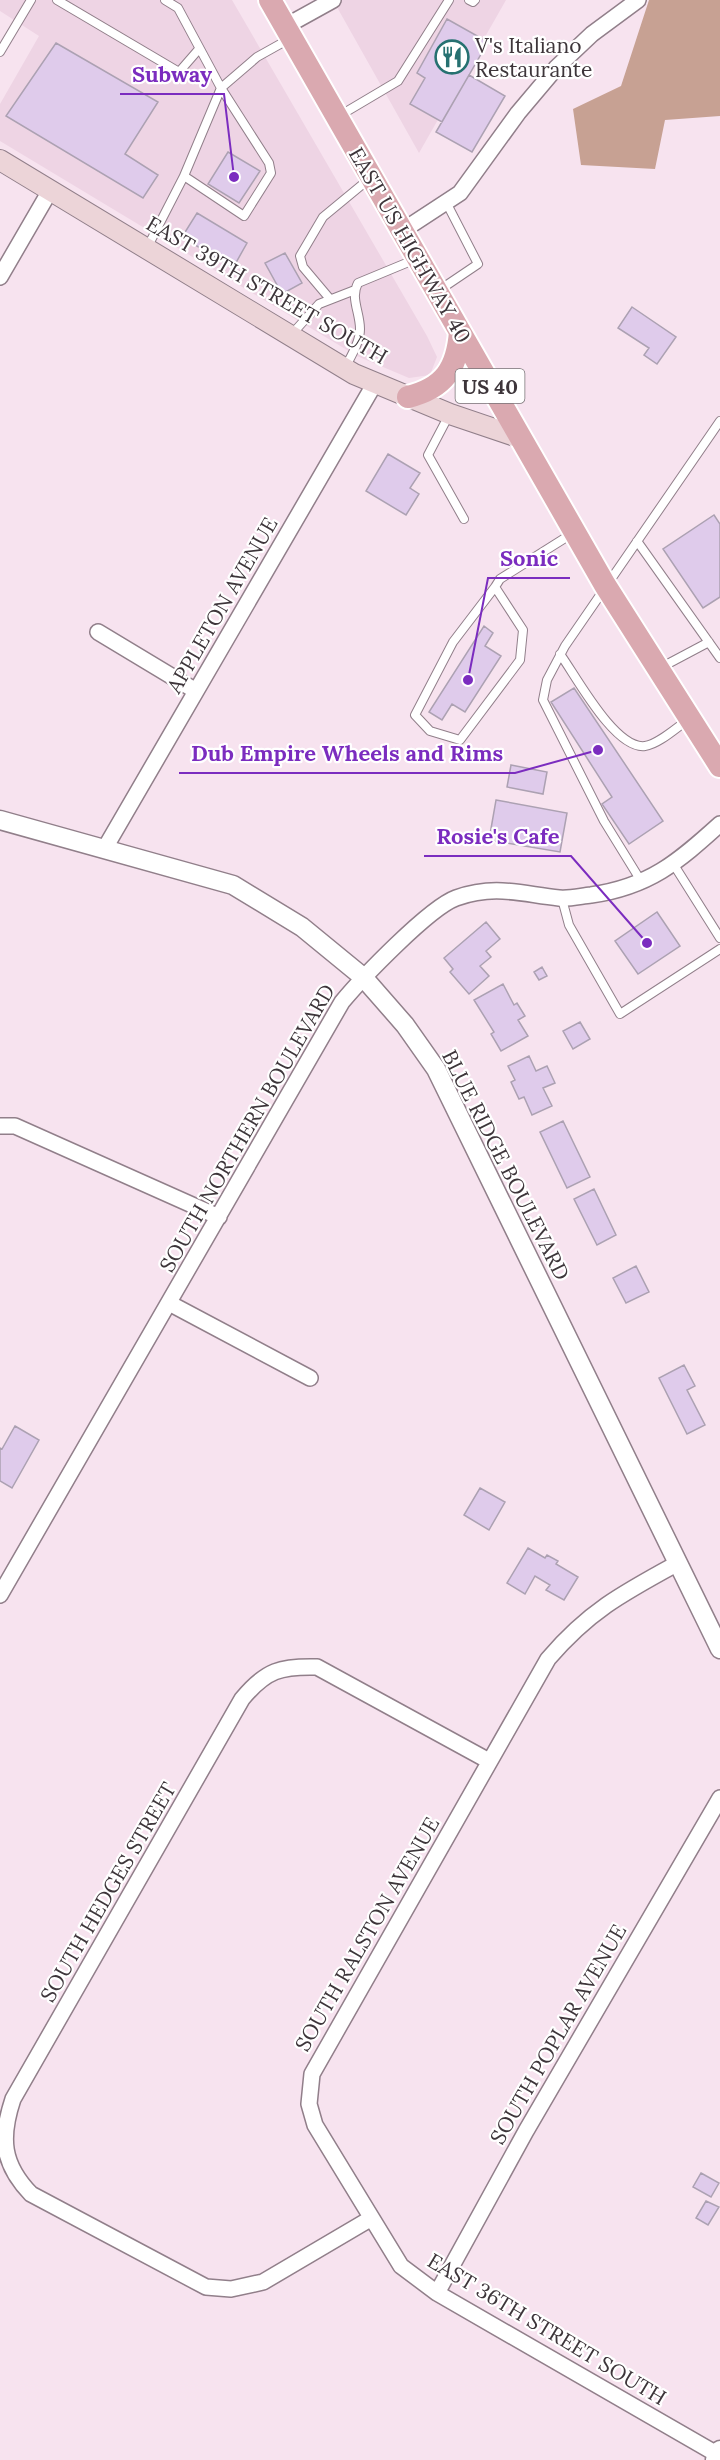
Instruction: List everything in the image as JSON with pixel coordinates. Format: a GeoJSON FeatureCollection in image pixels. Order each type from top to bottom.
{"type":"FeatureCollection","features":[{"type":"Feature","properties":{"kind":"main road","name":"EAST US HIGHWAY 40"},"geometry":{"type":"LineString","coordinates":[[270,0],[605,585],[720,766]]}},
{"type":"Feature","properties":{"kind":"main road","name":"EAST 39TH STREET SOUTH"},"geometry":{"type":"LineString","coordinates":[[0,160],[345,369],[450,414],[521,438]]}},
{"type":"Feature","properties":{"kind":"main road"},"geometry":{"type":"LineString","coordinates":[[408,397],[426,392],[439,384],[452,367],[458,352],[460,332]]}},
{"type":"Feature","properties":{"kind":"street"},"geometry":{"type":"LineString","coordinates":[[289,32],[333,0]]}},
{"type":"Feature","properties":{"kind":"street"},"geometry":{"type":"LineString","coordinates":[[402,231],[460,193],[518,113],[556,68],[592,34],[638,0]]}},
{"type":"Feature","properties":{"kind":"street"},"geometry":{"type":"LineString","coordinates":[[0,277],[51,189]]}},
{"type":"Feature","properties":{"kind":"street","name":"APPLETON AVENUE"},"geometry":{"type":"LineString","coordinates":[[105,848],[375,383]]}},
{"type":"Feature","properties":{"kind":"street"},"geometry":{"type":"LineString","coordinates":[[98,632],[196,691]]}},
{"type":"Feature","properties":{"kind":"street","name":"BLUE RIDGE BOULEVARD"},"geometry":{"type":"LineString","coordinates":[[0,820],[233,885],[302,927],[363,977],[405,1025],[436,1069],[720,1649]]}},
{"type":"Feature","properties":{"kind":"street","name":"SOUTH NORTHERN BOULEVARD"},"geometry":{"type":"LineString","coordinates":[[0,1595],[342,1002],[363,977],[436,910],[454,898],[492,889],[562,898],[621,891],[674,865],[720,824]]}},
{"type":"Feature","properties":{"kind":"street"},"geometry":{"type":"LineString","coordinates":[[0,1126],[15,1126],[219,1217]]}},
{"type":"Feature","properties":{"kind":"street"},"geometry":{"type":"LineString","coordinates":[[169,1303],[310,1378]]}},
{"type":"Feature","properties":{"kind":"street","name":"SOUTH RALSTON AVENUE"},"geometry":{"type":"LineString","coordinates":[[370,2219],[315,2125],[309,2104],[312,2074],[548,1659],[569,1634],[610,1600],[678,1563]]}},
{"type":"Feature","properties":{"kind":"street","name":"SOUTH HEDGES STREET"},"geometry":{"type":"LineString","coordinates":[[370,2219],[263,2282],[231,2289],[207,2288],[31,2194],[18,2181],[8,2160],[4,2137],[5,2121],[13,2099],[242,1699],[258,1680],[286,1666],[317,1667],[489,1761]]}},
{"type":"Feature","properties":{"kind":"street","name":"SOUTH POPLAR AVENUE"},"geometry":{"type":"LineString","coordinates":[[437,2293],[526,2131],[720,1798]]}},
{"type":"Feature","properties":{"kind":"street","name":"EAST 36TH STREET SOUTH"},"geometry":{"type":"LineString","coordinates":[[370,2219],[401,2266],[437,2293],[718,2455]]}},
{"type":"Feature","properties":{"kind":"lane"},"geometry":{"type":"LineString","coordinates":[[0,52],[32,0]]}},
{"type":"Feature","properties":{"kind":"lane"},"geometry":{"type":"LineString","coordinates":[[57,0],[178,72],[200,49]]}},
{"type":"Feature","properties":{"kind":"lane"},"geometry":{"type":"LineString","coordinates":[[165,0],[178,8],[221,88],[270,163],[271,173],[244,216],[184,176]]}},
{"type":"Feature","properties":{"kind":"lane"},"geometry":{"type":"LineString","coordinates":[[337,117],[398,81],[449,0]]}},
{"type":"Feature","properties":{"kind":"lane"},"geometry":{"type":"LineString","coordinates":[[469,0],[473,2],[475,0]]}},
{"type":"Feature","properties":{"kind":"lane"},"geometry":{"type":"LineString","coordinates":[[147,248],[184,176],[221,88],[289,32]]}},
{"type":"Feature","properties":{"kind":"lane"},"geometry":{"type":"LineString","coordinates":[[330,298],[303,267],[300,256],[323,217],[371,177]]}},
{"type":"Feature","properties":{"kind":"lane"},"geometry":{"type":"LineString","coordinates":[[437,292],[478,264],[446,202]]}},
{"type":"Feature","properties":{"kind":"lane"},"geometry":{"type":"LineString","coordinates":[[345,369],[359,339],[360,327],[355,290],[358,283],[418,258]]}},
{"type":"Feature","properties":{"kind":"lane"},"geometry":{"type":"LineString","coordinates":[[290,336],[319,304],[355,290]]}},
{"type":"Feature","properties":{"kind":"lane"},"geometry":{"type":"LineString","coordinates":[[450,414],[428,455],[464,519]]}},
{"type":"Feature","properties":{"kind":"lane"},"geometry":{"type":"LineString","coordinates":[[641,881],[604,821],[543,700],[547,680],[560,654],[605,585],[720,421]]}},
{"type":"Feature","properties":{"kind":"lane"},"geometry":{"type":"LineString","coordinates":[[495,587],[523,630],[520,660],[460,740],[430,731],[415,715],[453,642],[500,579],[574,532]]}},
{"type":"Feature","properties":{"kind":"lane"},"geometry":{"type":"LineString","coordinates":[[637,541],[720,658]]}},
{"type":"Feature","properties":{"kind":"lane"},"geometry":{"type":"LineString","coordinates":[[658,669],[709,642]]}},
{"type":"Feature","properties":{"kind":"lane"},"geometry":{"type":"LineString","coordinates":[[560,654],[610,726],[624,740],[640,746],[649,745],[690,719]]}},
{"type":"Feature","properties":{"kind":"lane"},"geometry":{"type":"LineString","coordinates":[[674,865],[720,938]]}},
{"type":"Feature","properties":{"kind":"lane"},"geometry":{"type":"LineString","coordinates":[[562,898],[570,925],[620,1014],[720,949]]}},
{"type":"Feature","properties":{"kind":"shaded area"},"geometry":{"type":"Polygon","coordinates":[[[0,0],[232,0],[427,336],[437,357],[430,375],[409,378],[357,356],[0,141],[0,104],[39,36],[0,11],[0,0]]]}},
{"type":"Feature","properties":{"kind":"shaded area"},"geometry":{"type":"Polygon","coordinates":[[[333,0],[506,0],[419,153],[333,0]]]}},
{"type":"Feature","properties":{"kind":"shaded area"},"geometry":{"type":"Polygon","coordinates":[[[649,0],[720,0],[720,116],[665,120],[655,169],[581,165],[573,109],[621,86],[649,0]]]}},
{"type":"Feature","properties":{"kind":"building","name":"V's Italiano Restaurante"},"geometry":{"type":"Polygon","coordinates":[[[447,19],[488,42],[442,122],[410,104],[425,78],[417,73],[447,19]]]}},
{"type":"Feature","properties":{"kind":"building"},"geometry":{"type":"Polygon","coordinates":[[[56,43],[158,102],[125,154],[158,175],[143,198],[6,116],[56,43]]]}},
{"type":"Feature","properties":{"kind":"building"},"geometry":{"type":"Polygon","coordinates":[[[469,75],[505,96],[472,152],[436,132],[469,75]]]}},
{"type":"Feature","properties":{"kind":"building"},"geometry":{"type":"Polygon","coordinates":[[[228,152],[260,171],[239,203],[208,184],[228,152]]]}},
{"type":"Feature","properties":{"kind":"building"},"geometry":{"type":"Polygon","coordinates":[[[197,213],[247,243],[233,268],[182,237],[197,213]]]}},
{"type":"Feature","properties":{"kind":"building"},"geometry":{"type":"Polygon","coordinates":[[[285,253],[302,283],[282,294],[265,263],[285,253]]]}},
{"type":"Feature","properties":{"kind":"building"},"geometry":{"type":"Polygon","coordinates":[[[632,307],[676,337],[657,364],[644,355],[649,348],[618,328],[632,307]]]}},
{"type":"Feature","properties":{"kind":"building"},"geometry":{"type":"Polygon","coordinates":[[[388,454],[420,473],[410,488],[419,494],[406,515],[366,491],[388,454]]]}},
{"type":"Feature","properties":{"kind":"building"},"geometry":{"type":"Polygon","coordinates":[[[714,515],[720,524],[720,597],[703,608],[663,549],[714,515]]]}},
{"type":"Feature","properties":{"kind":"building"},"geometry":{"type":"Polygon","coordinates":[[[484,626],[493,633],[485,646],[501,656],[465,712],[452,704],[442,720],[429,712],[484,626]]]}},
{"type":"Feature","properties":{"kind":"building"},"geometry":{"type":"Polygon","coordinates":[[[574,688],[663,821],[629,844],[602,804],[612,797],[551,702],[574,688]]]}},
{"type":"Feature","properties":{"kind":"building"},"geometry":{"type":"Polygon","coordinates":[[[511,765],[547,772],[543,794],[507,787],[511,765]]]}},
{"type":"Feature","properties":{"kind":"building"},"geometry":{"type":"Polygon","coordinates":[[[496,800],[567,813],[560,852],[489,840],[496,800]]]}},
{"type":"Feature","properties":{"kind":"building"},"geometry":{"type":"Polygon","coordinates":[[[657,912],[680,946],[638,974],[615,941],[657,912]]]}},
{"type":"Feature","properties":{"kind":"building"},"geometry":{"type":"Polygon","coordinates":[[[486,922],[500,939],[486,951],[491,957],[480,966],[489,976],[469,994],[450,972],[453,969],[444,958],[486,922]]]}},
{"type":"Feature","properties":{"kind":"building"},"geometry":{"type":"Polygon","coordinates":[[[542,967],[547,976],[539,980],[534,972],[542,967]]]}},
{"type":"Feature","properties":{"kind":"building"},"geometry":{"type":"Polygon","coordinates":[[[503,984],[514,1005],[517,1003],[525,1016],[518,1020],[528,1036],[501,1051],[491,1034],[494,1032],[474,1000],[503,984]]]}},
{"type":"Feature","properties":{"kind":"building"},"geometry":{"type":"Polygon","coordinates":[[[580,1022],[590,1039],[573,1049],[563,1031],[580,1022]]]}},
{"type":"Feature","properties":{"kind":"building"},"geometry":{"type":"Polygon","coordinates":[[[529,1056],[536,1071],[547,1066],[555,1083],[543,1088],[552,1106],[532,1115],[524,1097],[519,1099],[511,1082],[515,1080],[508,1066],[529,1056]]]}},
{"type":"Feature","properties":{"kind":"building"},"geometry":{"type":"Polygon","coordinates":[[[563,1121],[590,1177],[567,1188],[540,1132],[563,1121]]]}},
{"type":"Feature","properties":{"kind":"building"},"geometry":{"type":"Polygon","coordinates":[[[594,1189],[616,1235],[597,1245],[574,1199],[594,1189]]]}},
{"type":"Feature","properties":{"kind":"building"},"geometry":{"type":"Polygon","coordinates":[[[636,1266],[649,1292],[626,1303],[613,1278],[636,1266]]]}},
{"type":"Feature","properties":{"kind":"building"},"geometry":{"type":"Polygon","coordinates":[[[684,1365],[695,1386],[687,1390],[705,1425],[687,1434],[659,1378],[684,1365]]]}},
{"type":"Feature","properties":{"kind":"building"},"geometry":{"type":"Polygon","coordinates":[[[15,1426],[39,1440],[12,1488],[0,1481],[0,1448],[2,1449],[15,1426]]]}},
{"type":"Feature","properties":{"kind":"building"},"geometry":{"type":"Polygon","coordinates":[[[480,1488],[505,1502],[489,1530],[464,1515],[480,1488]]]}},
{"type":"Feature","properties":{"kind":"building"},"geometry":{"type":"Polygon","coordinates":[[[528,1548],[545,1558],[547,1555],[558,1561],[556,1564],[578,1577],[564,1600],[546,1590],[550,1585],[535,1576],[525,1594],[507,1583],[528,1548]]]}},
{"type":"Feature","properties":{"kind":"building"},"geometry":{"type":"Polygon","coordinates":[[[701,2173],[719,2183],[711,2197],[693,2187],[701,2173]]]}},
{"type":"Feature","properties":{"kind":"building"},"geometry":{"type":"Polygon","coordinates":[[[706,2201],[719,2207],[708,2225],[696,2218],[706,2201]]]}},
{"type":"Feature","properties":{"kind":"place","name":"V's Italiano Restaurante"},"geometry":{"type":"Point","coordinates":[452,57]}},
{"type":"Feature","properties":{"kind":"place","name":"Subway"},"geometry":{"type":"Point","coordinates":[234,177]}},
{"type":"Feature","properties":{"kind":"place","name":"Sonic"},"geometry":{"type":"Point","coordinates":[468,680]}},
{"type":"Feature","properties":{"kind":"place","name":"Dub Empire Wheels and Rims"},"geometry":{"type":"Point","coordinates":[598,750]}},
{"type":"Feature","properties":{"kind":"place","name":"Rosie's Cafe"},"geometry":{"type":"Point","coordinates":[647,943]}}]}
